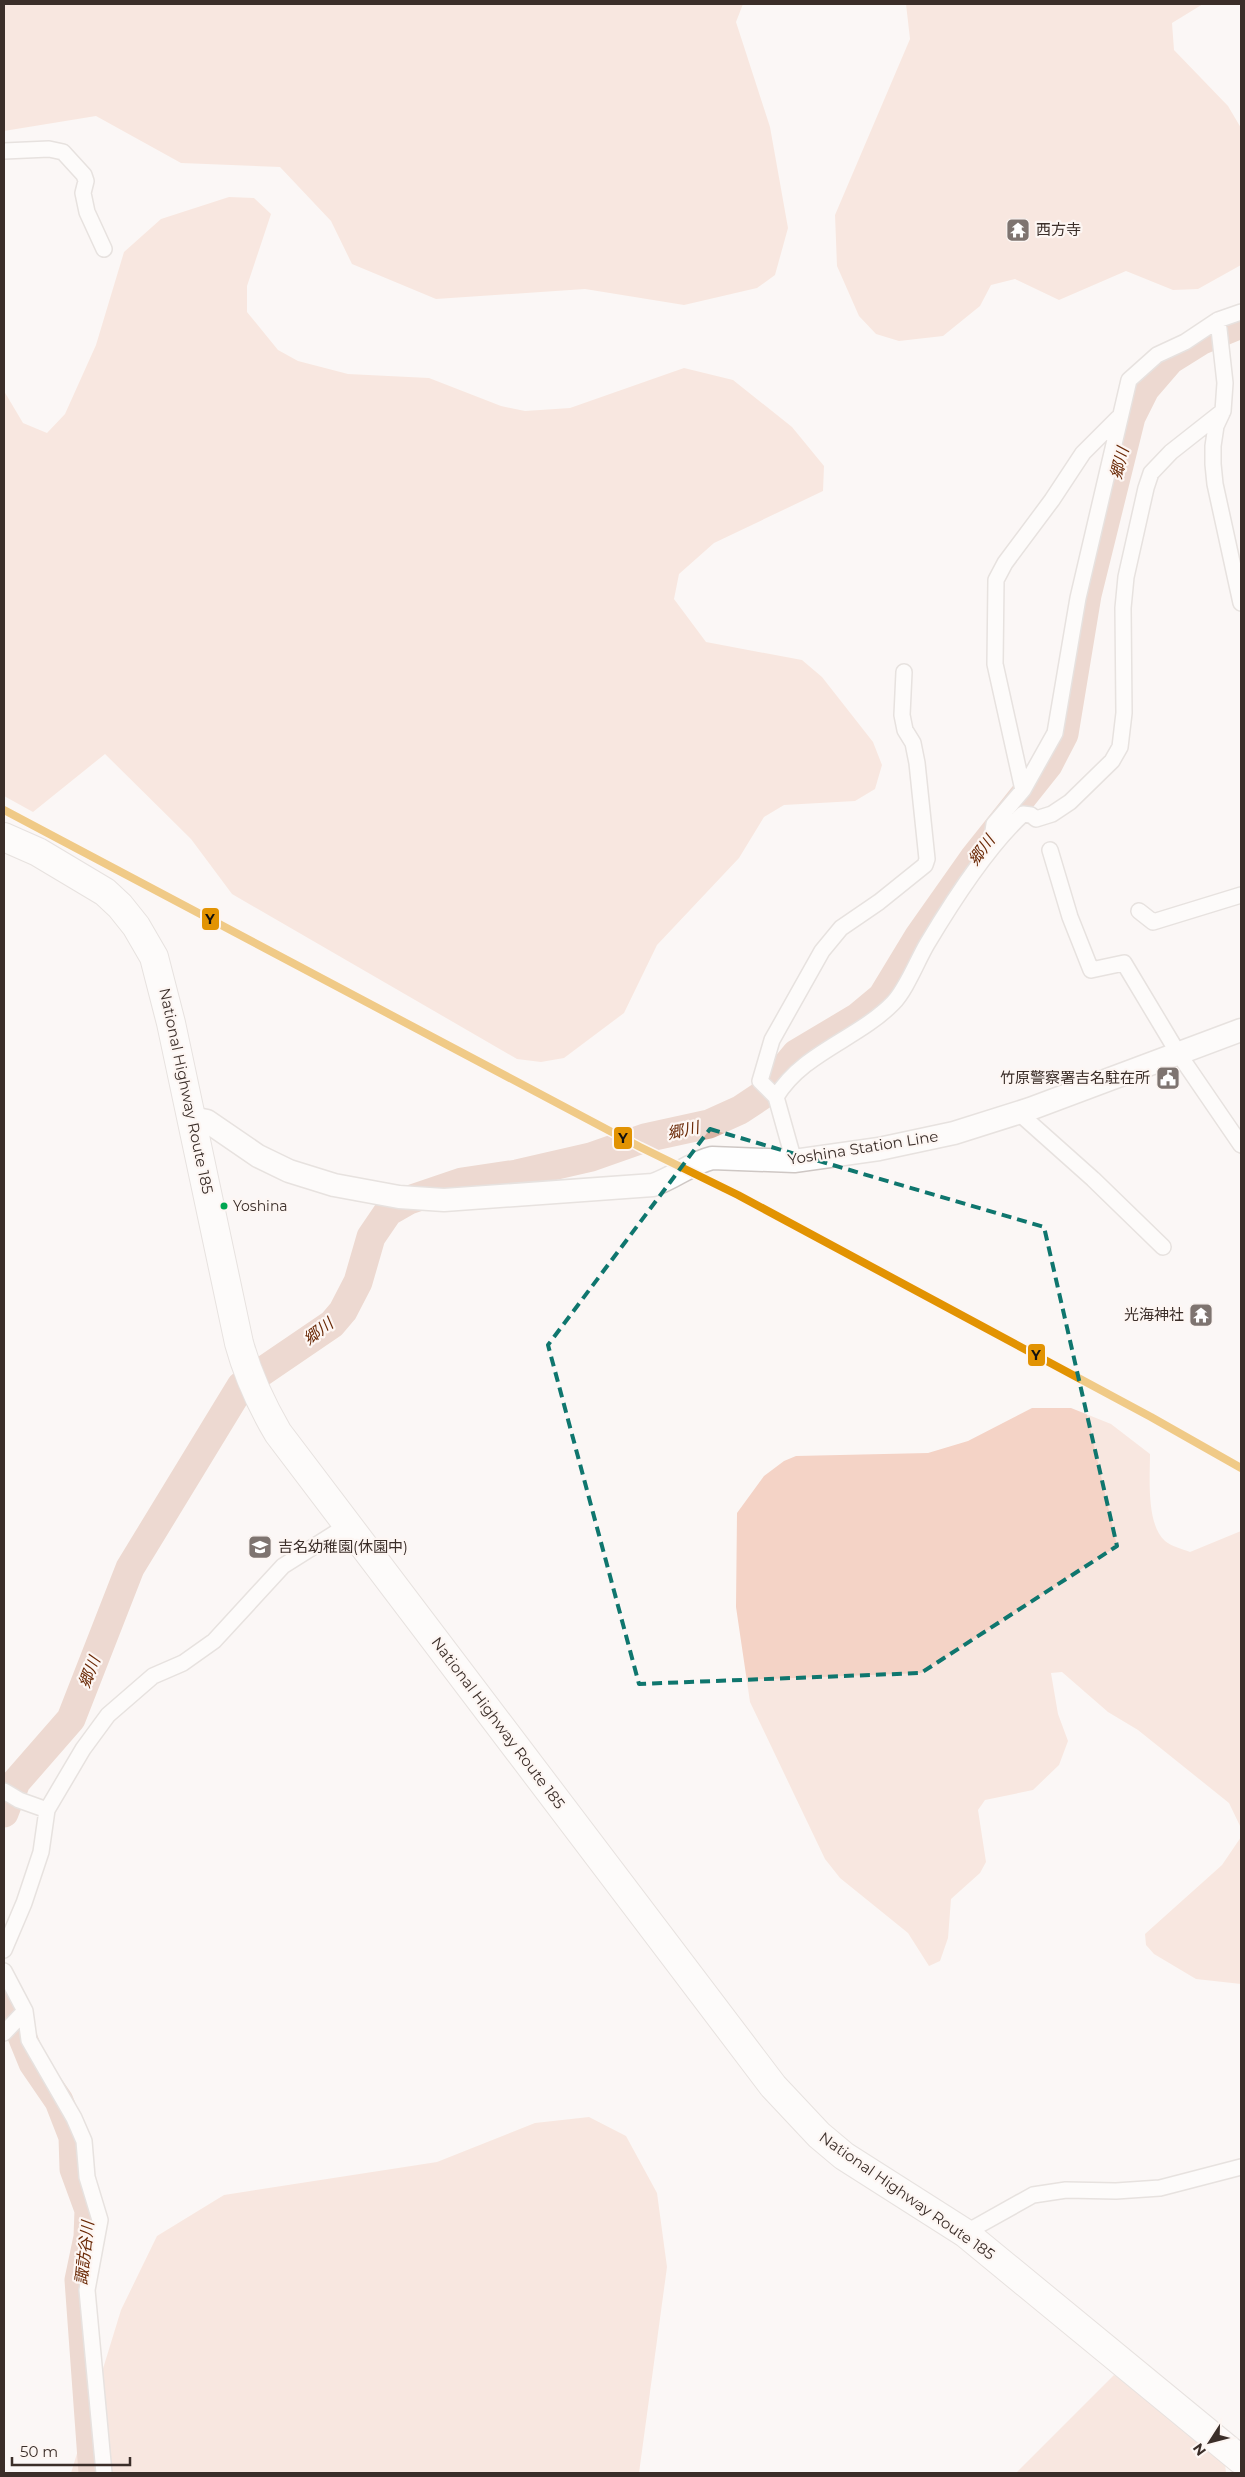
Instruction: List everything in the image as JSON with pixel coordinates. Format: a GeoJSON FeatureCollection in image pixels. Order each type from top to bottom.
{"type":"FeatureCollection","features":[{"type":"Feature","properties":{"kind":"highway","name":"National Highway Route 185"},"geometry":{"type":"LineString","coordinates":[[4,837],[38,852],[104,892],[120,906],[140,932],[154,957],[162,981],[246,1367],[258,1397],[278,1433],[773,2086],[819,2135],[844,2156],[965,2233],[1241,2460]]}},
{"type":"Feature","properties":{"kind":"main road","name":"Yoshina Station Line"},"geometry":{"type":"LineString","coordinates":[[192,1118],[207,1121],[258,1156],[289,1171],[334,1185],[408,1198],[444,1200],[653,1185],[712,1158],[794,1161],[879,1149],[945,1135],[1019,1113],[1241,1030]]}},
{"type":"Feature","properties":{"kind":"street"},"geometry":{"type":"LineString","coordinates":[[4,151],[49,149],[63,152],[84,175],[86,181],[83,193],[87,212],[104,249]]}},
{"type":"Feature","properties":{"kind":"street"},"geometry":{"type":"LineString","coordinates":[[991,846],[994,824],[1023,790],[1056,734],[1078,598],[1103,496],[1118,418],[1128,380],[1157,355],[1185,342],[1218,322],[1241,312]]}},
{"type":"Feature","properties":{"kind":"street"},"geometry":{"type":"LineString","coordinates":[[1218,322],[1225,383],[1223,411],[1216,426],[1213,464],[1215,484],[1241,603]]}},
{"type":"Feature","properties":{"kind":"street"},"geometry":{"type":"LineString","coordinates":[[771,1092],[781,1088],[799,1069],[876,1018],[895,1002],[927,943],[991,846],[1002,833],[1023,814],[1031,815],[1036,819],[1052,814],[1070,802],[1112,761],[1120,747],[1124,713],[1123,608],[1126,577],[1146,488],[1151,473],[1172,452],[1223,411]]}},
{"type":"Feature","properties":{"kind":"street"},"geometry":{"type":"LineString","coordinates":[[1023,790],[995,664],[996,580],[1005,563],[1052,500],[1082,453],[1118,418]]}},
{"type":"Feature","properties":{"kind":"street"},"geometry":{"type":"LineString","coordinates":[[794,1161],[771,1092],[760,1081],[772,1040],[822,951],[841,928],[879,902],[925,866],[927,859],[917,763],[913,743],[905,730],[902,715],[904,672]]}},
{"type":"Feature","properties":{"kind":"street"},"geometry":{"type":"LineString","coordinates":[[1050,850],[1070,917],[1091,970],[1124,963],[1178,1053],[1241,1145]]}},
{"type":"Feature","properties":{"kind":"street"},"geometry":{"type":"LineString","coordinates":[[1139,912],[1153,922],[1241,895]]}},
{"type":"Feature","properties":{"kind":"street"},"geometry":{"type":"LineString","coordinates":[[1019,1113],[1093,1179],[1163,1247]]}},
{"type":"Feature","properties":{"kind":"street"},"geometry":{"type":"LineString","coordinates":[[4,1950],[24,1903],[41,1852],[47,1810],[83,1749],[108,1715],[147,1680],[183,1663],[214,1641],[283,1566],[348,1525]]}},
{"type":"Feature","properties":{"kind":"street"},"geometry":{"type":"LineString","coordinates":[[4,1791],[19,1800],[47,1810]]}},
{"type":"Feature","properties":{"kind":"street"},"geometry":{"type":"LineString","coordinates":[[4,1971],[15,2022],[30,2040],[74,2118],[84,2141],[88,2177],[100,2220],[87,2290],[104,2473]]}},
{"type":"Feature","properties":{"kind":"street"},"geometry":{"type":"LineString","coordinates":[[965,2233],[1033,2195],[1066,2190],[1116,2191],[1160,2188],[1241,2167]]}},
{"type":"Feature","properties":{"kind":"highlighted area"},"geometry":{"type":"Polygon","coordinates":[[[710,1129],[1044,1227],[1117,1546],[921,1673],[639,1684],[548,1345],[710,1129]]]}},
{"type":"Feature","properties":{"kind":"shaded area"},"geometry":{"type":"Polygon","coordinates":[[[4,4],[743,4],[736,22],[770,127],[788,228],[775,275],[757,288],[684,305],[585,289],[436,299],[352,264],[331,221],[280,167],[181,163],[96,116],[4,131],[4,4]]]}},
{"type":"Feature","properties":{"kind":"shaded area"},"geometry":{"type":"Polygon","coordinates":[[[906,4],[1203,4],[1172,23],[1174,50],[1228,106],[1241,128],[1241,265],[1198,289],[1173,290],[1126,271],[1059,300],[1015,279],[991,285],[980,306],[943,336],[899,341],[876,334],[859,316],[837,266],[835,215],[910,39],[906,4]]]}},
{"type":"Feature","properties":{"kind":"shaded area"},"geometry":{"type":"Polygon","coordinates":[[[229,197],[254,198],[271,214],[247,286],[247,312],[278,350],[298,361],[348,374],[429,378],[501,406],[525,411],[570,408],[684,368],[733,380],[792,427],[824,466],[823,491],[714,543],[679,574],[674,599],[706,642],[802,660],[822,677],[873,742],[882,765],[875,789],[855,801],[784,805],[764,817],[739,858],[657,945],[624,1013],[564,1058],[541,1062],[517,1059],[232,894],[191,839],[105,754],[33,812],[4,796],[4,391],[23,423],[47,433],[65,414],[96,345],[124,252],[161,219],[229,197]]]}},
{"type":"Feature","properties":{"kind":"shaded area"},"geometry":{"type":"Polygon","coordinates":[[[1032,1408],[1071,1408],[1111,1424],[1150,1454],[1150,1500],[1152,1512],[1159,1533],[1167,1543],[1190,1552],[1241,1531],[1241,1828],[1229,1803],[1138,1730],[1108,1712],[1062,1672],[1051,1673],[1058,1714],[1068,1741],[1059,1765],[1033,1790],[985,1800],[978,1810],[986,1862],[980,1873],[951,1899],[948,1938],[940,1961],[929,1966],[908,1933],[840,1878],[825,1859],[750,1702],[736,1607],[737,1513],[764,1476],[784,1461],[796,1456],[928,1453],[968,1441],[1032,1408]]]}},
{"type":"Feature","properties":{"kind":"shaded area"},"geometry":{"type":"Polygon","coordinates":[[[1241,1837],[1241,1984],[1196,1979],[1154,1954],[1146,1945],[1145,1934],[1222,1865],[1241,1837]]]}},
{"type":"Feature","properties":{"kind":"shaded area"},"geometry":{"type":"Polygon","coordinates":[[[589,2117],[626,2136],[657,2193],[667,2267],[639,2473],[71,2473],[121,2310],[157,2236],[224,2195],[437,2162],[535,2123],[589,2117]]]}},
{"type":"Feature","properties":{"kind":"shaded area"},"geometry":{"type":"Polygon","coordinates":[[[1114,2375],[1223,2443],[1226,2473],[1016,2473],[1114,2375]]]}},
{"type":"Feature","properties":{"kind":"waterway","name":"郷川"},"geometry":{"type":"LineString","coordinates":[[4,1813],[16,1782],[71,1719],[130,1568],[241,1386],[332,1324],[343,1311],[358,1282],[371,1237],[388,1212],[409,1200],[462,1182],[517,1174],[591,1157],[645,1138],[709,1124],[740,1110],[761,1096],[796,1054],[858,1017],[882,997],[919,936],[974,858],[1048,765],[1064,734],[1087,595],[1131,417],[1145,389],[1170,360],[1202,340],[1241,324]]}},
{"type":"Feature","properties":{"kind":"waterway","name":"諏訪谷川"},"geometry":{"type":"LineString","coordinates":[[4,1992],[33,2063],[59,2101],[73,2137],[74,2169],[89,2210],[88,2237],[79,2280],[93,2473]]}},
{"type":"Feature","properties":{"kind":"transit line","name":"Y"},"geometry":{"type":"LineString","coordinates":[[4,810],[640,1147],[738,1195],[1151,1417],[1241,1468]]}},
{"type":"Feature","properties":{"kind":"place","name":"西方寺"},"geometry":{"type":"Point","coordinates":[1018,230]}},
{"type":"Feature","properties":{"kind":"place","name":"竹原警察署吉名駐在所"},"geometry":{"type":"Point","coordinates":[1168,1078]}},
{"type":"Feature","properties":{"kind":"place","name":"Yoshina"},"geometry":{"type":"Point","coordinates":[224,1206]}},
{"type":"Feature","properties":{"kind":"place","name":"光海神社"},"geometry":{"type":"Point","coordinates":[1201,1315]}},
{"type":"Feature","properties":{"kind":"place","name":"吉名幼稚園(休園中)"},"geometry":{"type":"Point","coordinates":[260,1547]}}]}
